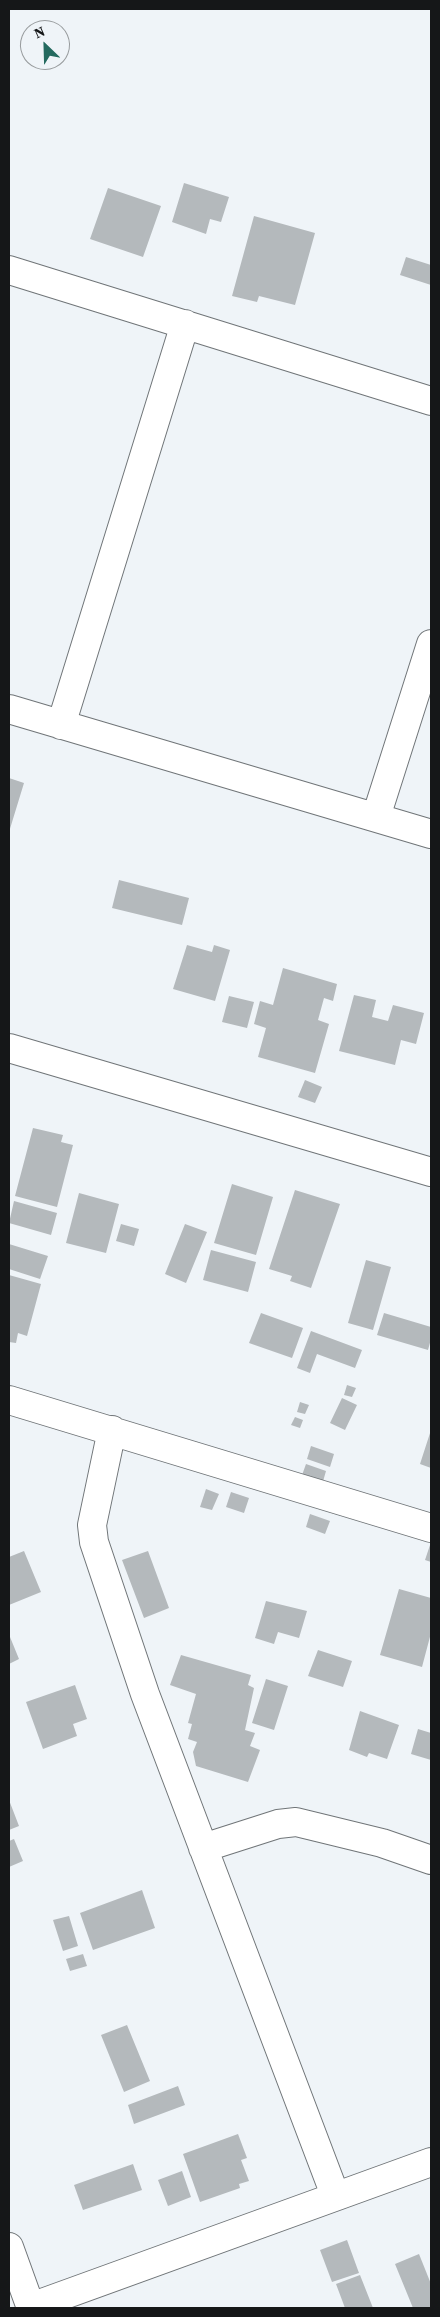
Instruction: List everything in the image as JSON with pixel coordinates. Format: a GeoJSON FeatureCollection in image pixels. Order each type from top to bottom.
{"type":"FeatureCollection","features":[{"type":"Feature","properties":{"kind":"street"},"geometry":{"type":"LineString","coordinates":[[9,270],[431,401]]}},
{"type":"Feature","properties":{"kind":"street"},"geometry":{"type":"LineString","coordinates":[[61,725],[185,324]]}},
{"type":"Feature","properties":{"kind":"street"},"geometry":{"type":"LineString","coordinates":[[376,817],[431,644]]}},
{"type":"Feature","properties":{"kind":"street"},"geometry":{"type":"LineString","coordinates":[[9,710],[431,834]]}},
{"type":"Feature","properties":{"kind":"street"},"geometry":{"type":"LineString","coordinates":[[9,1048],[431,1172]]}},
{"type":"Feature","properties":{"kind":"street"},"geometry":{"type":"LineString","coordinates":[[9,1400],[431,1528]]}},
{"type":"Feature","properties":{"kind":"street"},"geometry":{"type":"LineString","coordinates":[[112,1430],[92,1526],[94,1542],[145,1694],[335,2196]]}},
{"type":"Feature","properties":{"kind":"street"},"geometry":{"type":"LineString","coordinates":[[203,1848],[278,1824],[296,1822],[382,1843],[431,1860]]}},
{"type":"Feature","properties":{"kind":"street"},"geometry":{"type":"LineString","coordinates":[[9,2247],[31,2308],[431,2162]]}},
{"type":"Feature","properties":{"kind":"building"},"geometry":{"type":"Polygon","coordinates":[[[184,183],[229,197],[221,222],[210,219],[206,234],[172,222],[184,183]]]}},
{"type":"Feature","properties":{"kind":"building"},"geometry":{"type":"Polygon","coordinates":[[[108,188],[161,206],[143,257],[90,239],[108,188]]]}},
{"type":"Feature","properties":{"kind":"building"},"geometry":{"type":"Polygon","coordinates":[[[254,216],[315,233],[295,305],[259,296],[257,302],[232,296],[254,216]]]}},
{"type":"Feature","properties":{"kind":"building"},"geometry":{"type":"Polygon","coordinates":[[[406,257],[431,265],[431,285],[400,275],[406,257]]]}},
{"type":"Feature","properties":{"kind":"building"},"geometry":{"type":"Polygon","coordinates":[[[9,778],[24,783],[9,832],[9,778]]]}},
{"type":"Feature","properties":{"kind":"building"},"geometry":{"type":"Polygon","coordinates":[[[119,880],[189,898],[182,925],[112,908],[119,880]]]}},
{"type":"Feature","properties":{"kind":"building"},"geometry":{"type":"Polygon","coordinates":[[[187,945],[212,952],[214,945],[230,950],[215,1001],[173,989],[187,945]]]}},
{"type":"Feature","properties":{"kind":"building"},"geometry":{"type":"Polygon","coordinates":[[[283,968],[337,984],[333,1001],[324,998],[318,1020],[329,1024],[315,1073],[258,1057],[266,1028],[254,1024],[260,1001],[273,1005],[283,968]]]}},
{"type":"Feature","properties":{"kind":"building"},"geometry":{"type":"Polygon","coordinates":[[[354,995],[376,1000],[372,1017],[388,1021],[393,1005],[424,1013],[416,1044],[401,1040],[395,1065],[339,1051],[354,995]]]}},
{"type":"Feature","properties":{"kind":"building"},"geometry":{"type":"Polygon","coordinates":[[[229,996],[254,1002],[247,1028],[222,1022],[229,996]]]}},
{"type":"Feature","properties":{"kind":"building"},"geometry":{"type":"Polygon","coordinates":[[[305,1080],[322,1087],[315,1103],[298,1097],[305,1080]]]}},
{"type":"Feature","properties":{"kind":"building"},"geometry":{"type":"Polygon","coordinates":[[[33,1128],[63,1135],[61,1142],[73,1145],[57,1207],[15,1196],[33,1128]]]}},
{"type":"Feature","properties":{"kind":"building"},"geometry":{"type":"Polygon","coordinates":[[[232,1184],[273,1197],[256,1255],[214,1243],[232,1184]]]}},
{"type":"Feature","properties":{"kind":"building"},"geometry":{"type":"Polygon","coordinates":[[[295,1190],[340,1204],[311,1288],[290,1281],[292,1276],[269,1269],[295,1190]]]}},
{"type":"Feature","properties":{"kind":"building"},"geometry":{"type":"Polygon","coordinates":[[[79,1193],[119,1204],[106,1253],[66,1243],[79,1193]]]}},
{"type":"Feature","properties":{"kind":"building"},"geometry":{"type":"Polygon","coordinates":[[[14,1201],[57,1213],[51,1235],[9,1223],[14,1201]]]}},
{"type":"Feature","properties":{"kind":"building"},"geometry":{"type":"Polygon","coordinates":[[[121,1224],[139,1229],[134,1246],[116,1241],[121,1224]]]}},
{"type":"Feature","properties":{"kind":"building"},"geometry":{"type":"Polygon","coordinates":[[[185,1224],[207,1232],[186,1283],[165,1274],[185,1224]]]}},
{"type":"Feature","properties":{"kind":"building"},"geometry":{"type":"Polygon","coordinates":[[[9,1244],[48,1256],[40,1279],[9,1269],[9,1244]]]}},
{"type":"Feature","properties":{"kind":"building"},"geometry":{"type":"Polygon","coordinates":[[[211,1250],[256,1262],[248,1292],[203,1280],[211,1250]]]}},
{"type":"Feature","properties":{"kind":"building"},"geometry":{"type":"Polygon","coordinates":[[[366,1260],[391,1267],[373,1330],[348,1323],[366,1260]]]}},
{"type":"Feature","properties":{"kind":"building"},"geometry":{"type":"Polygon","coordinates":[[[9,1275],[41,1284],[27,1336],[18,1333],[16,1343],[9,1342],[9,1275]]]}},
{"type":"Feature","properties":{"kind":"building"},"geometry":{"type":"Polygon","coordinates":[[[261,1313],[303,1328],[292,1358],[249,1343],[261,1313]]]}},
{"type":"Feature","properties":{"kind":"building"},"geometry":{"type":"Polygon","coordinates":[[[384,1313],[431,1327],[431,1339],[428,1350],[377,1335],[384,1313]]]}},
{"type":"Feature","properties":{"kind":"building"},"geometry":{"type":"Polygon","coordinates":[[[311,1331],[362,1350],[355,1368],[317,1354],[310,1373],[297,1368],[311,1331]]]}},
{"type":"Feature","properties":{"kind":"building"},"geometry":{"type":"Polygon","coordinates":[[[347,1385],[356,1388],[352,1397],[344,1395],[347,1385]]]}},
{"type":"Feature","properties":{"kind":"building"},"geometry":{"type":"Polygon","coordinates":[[[342,1398],[357,1405],[345,1430],[330,1423],[342,1398]]]}},
{"type":"Feature","properties":{"kind":"building"},"geometry":{"type":"Polygon","coordinates":[[[300,1402],[309,1405],[305,1414],[297,1412],[300,1402]]]}},
{"type":"Feature","properties":{"kind":"building"},"geometry":{"type":"Polygon","coordinates":[[[295,1417],[303,1420],[300,1428],[291,1425],[295,1417]]]}},
{"type":"Feature","properties":{"kind":"building"},"geometry":{"type":"Polygon","coordinates":[[[431,1430],[431,1468],[420,1464],[431,1430]]]}},
{"type":"Feature","properties":{"kind":"building"},"geometry":{"type":"Polygon","coordinates":[[[311,1446],[334,1454],[330,1467],[307,1459],[311,1446]]]}},
{"type":"Feature","properties":{"kind":"building"},"geometry":{"type":"Polygon","coordinates":[[[306,1464],[326,1471],[322,1485],[301,1478],[306,1464]]]}},
{"type":"Feature","properties":{"kind":"building"},"geometry":{"type":"Polygon","coordinates":[[[206,1489],[219,1494],[212,1510],[200,1507],[206,1489]]]}},
{"type":"Feature","properties":{"kind":"building"},"geometry":{"type":"Polygon","coordinates":[[[231,1492],[249,1498],[244,1513],[226,1507],[231,1492]]]}},
{"type":"Feature","properties":{"kind":"building"},"geometry":{"type":"Polygon","coordinates":[[[310,1514],[330,1521],[325,1534],[306,1527],[310,1514]]]}},
{"type":"Feature","properties":{"kind":"building"},"geometry":{"type":"Polygon","coordinates":[[[431,1542],[431,1562],[425,1560],[431,1542]]]}},
{"type":"Feature","properties":{"kind":"building"},"geometry":{"type":"Polygon","coordinates":[[[24,1551],[41,1592],[9,1605],[9,1557],[24,1551]]]}},
{"type":"Feature","properties":{"kind":"building"},"geometry":{"type":"Polygon","coordinates":[[[148,1551],[169,1608],[144,1618],[122,1560],[148,1551]]]}},
{"type":"Feature","properties":{"kind":"building"},"geometry":{"type":"Polygon","coordinates":[[[399,1589],[431,1598],[431,1633],[422,1667],[380,1655],[399,1589]]]}},
{"type":"Feature","properties":{"kind":"building"},"geometry":{"type":"Polygon","coordinates":[[[266,1601],[307,1611],[299,1638],[278,1632],[274,1644],[255,1638],[266,1601]]]}},
{"type":"Feature","properties":{"kind":"building"},"geometry":{"type":"Polygon","coordinates":[[[9,1638],[19,1659],[9,1664],[9,1638]]]}},
{"type":"Feature","properties":{"kind":"building"},"geometry":{"type":"Polygon","coordinates":[[[318,1650],[352,1661],[343,1687],[308,1676],[318,1650]]]}},
{"type":"Feature","properties":{"kind":"building"},"geometry":{"type":"Polygon","coordinates":[[[181,1655],[251,1675],[248,1685],[254,1688],[245,1730],[255,1733],[250,1746],[260,1750],[248,1782],[196,1766],[193,1752],[197,1742],[188,1739],[192,1724],[188,1723],[196,1694],[170,1685],[181,1655]]]}},
{"type":"Feature","properties":{"kind":"building"},"geometry":{"type":"Polygon","coordinates":[[[266,1679],[288,1686],[274,1730],[252,1723],[266,1679]]]}},
{"type":"Feature","properties":{"kind":"building"},"geometry":{"type":"Polygon","coordinates":[[[75,1685],[87,1719],[73,1724],[77,1736],[43,1749],[26,1702],[75,1685]]]}},
{"type":"Feature","properties":{"kind":"building"},"geometry":{"type":"Polygon","coordinates":[[[360,1711],[399,1725],[387,1759],[369,1753],[367,1757],[349,1750],[360,1711]]]}},
{"type":"Feature","properties":{"kind":"building"},"geometry":{"type":"Polygon","coordinates":[[[418,1729],[431,1733],[431,1760],[411,1754],[418,1729]]]}},
{"type":"Feature","properties":{"kind":"building"},"geometry":{"type":"Polygon","coordinates":[[[9,1800],[19,1826],[9,1830],[9,1800]]]}},
{"type":"Feature","properties":{"kind":"building"},"geometry":{"type":"Polygon","coordinates":[[[14,1839],[23,1861],[9,1867],[9,1841],[14,1839]]]}},
{"type":"Feature","properties":{"kind":"building"},"geometry":{"type":"Polygon","coordinates":[[[142,1890],[155,1928],[93,1950],[80,1913],[142,1890]]]}},
{"type":"Feature","properties":{"kind":"building"},"geometry":{"type":"Polygon","coordinates":[[[69,1916],[78,1946],[63,1951],[53,1920],[69,1916]]]}},
{"type":"Feature","properties":{"kind":"building"},"geometry":{"type":"Polygon","coordinates":[[[83,1954],[87,1966],[70,1971],[66,1959],[83,1954]]]}},
{"type":"Feature","properties":{"kind":"building"},"geometry":{"type":"Polygon","coordinates":[[[127,2025],[150,2081],[124,2092],[101,2035],[127,2025]]]}},
{"type":"Feature","properties":{"kind":"building"},"geometry":{"type":"Polygon","coordinates":[[[178,2086],[185,2105],[134,2124],[128,2105],[178,2086]]]}},
{"type":"Feature","properties":{"kind":"building"},"geometry":{"type":"Polygon","coordinates":[[[238,2134],[247,2158],[241,2160],[249,2181],[239,2184],[240,2188],[200,2202],[183,2154],[238,2134]]]}},
{"type":"Feature","properties":{"kind":"building"},"geometry":{"type":"Polygon","coordinates":[[[133,2164],[142,2190],[83,2210],[74,2185],[133,2164]]]}},
{"type":"Feature","properties":{"kind":"building"},"geometry":{"type":"Polygon","coordinates":[[[182,2171],[191,2197],[168,2206],[158,2180],[182,2171]]]}},
{"type":"Feature","properties":{"kind":"building"},"geometry":{"type":"Polygon","coordinates":[[[347,2240],[359,2273],[332,2282],[320,2250],[347,2240]]]}},
{"type":"Feature","properties":{"kind":"building"},"geometry":{"type":"Polygon","coordinates":[[[419,2254],[431,2284],[431,2308],[413,2308],[395,2264],[419,2254]]]}},
{"type":"Feature","properties":{"kind":"building"},"geometry":{"type":"Polygon","coordinates":[[[360,2275],[373,2308],[345,2308],[336,2284],[360,2275]]]}}]}
